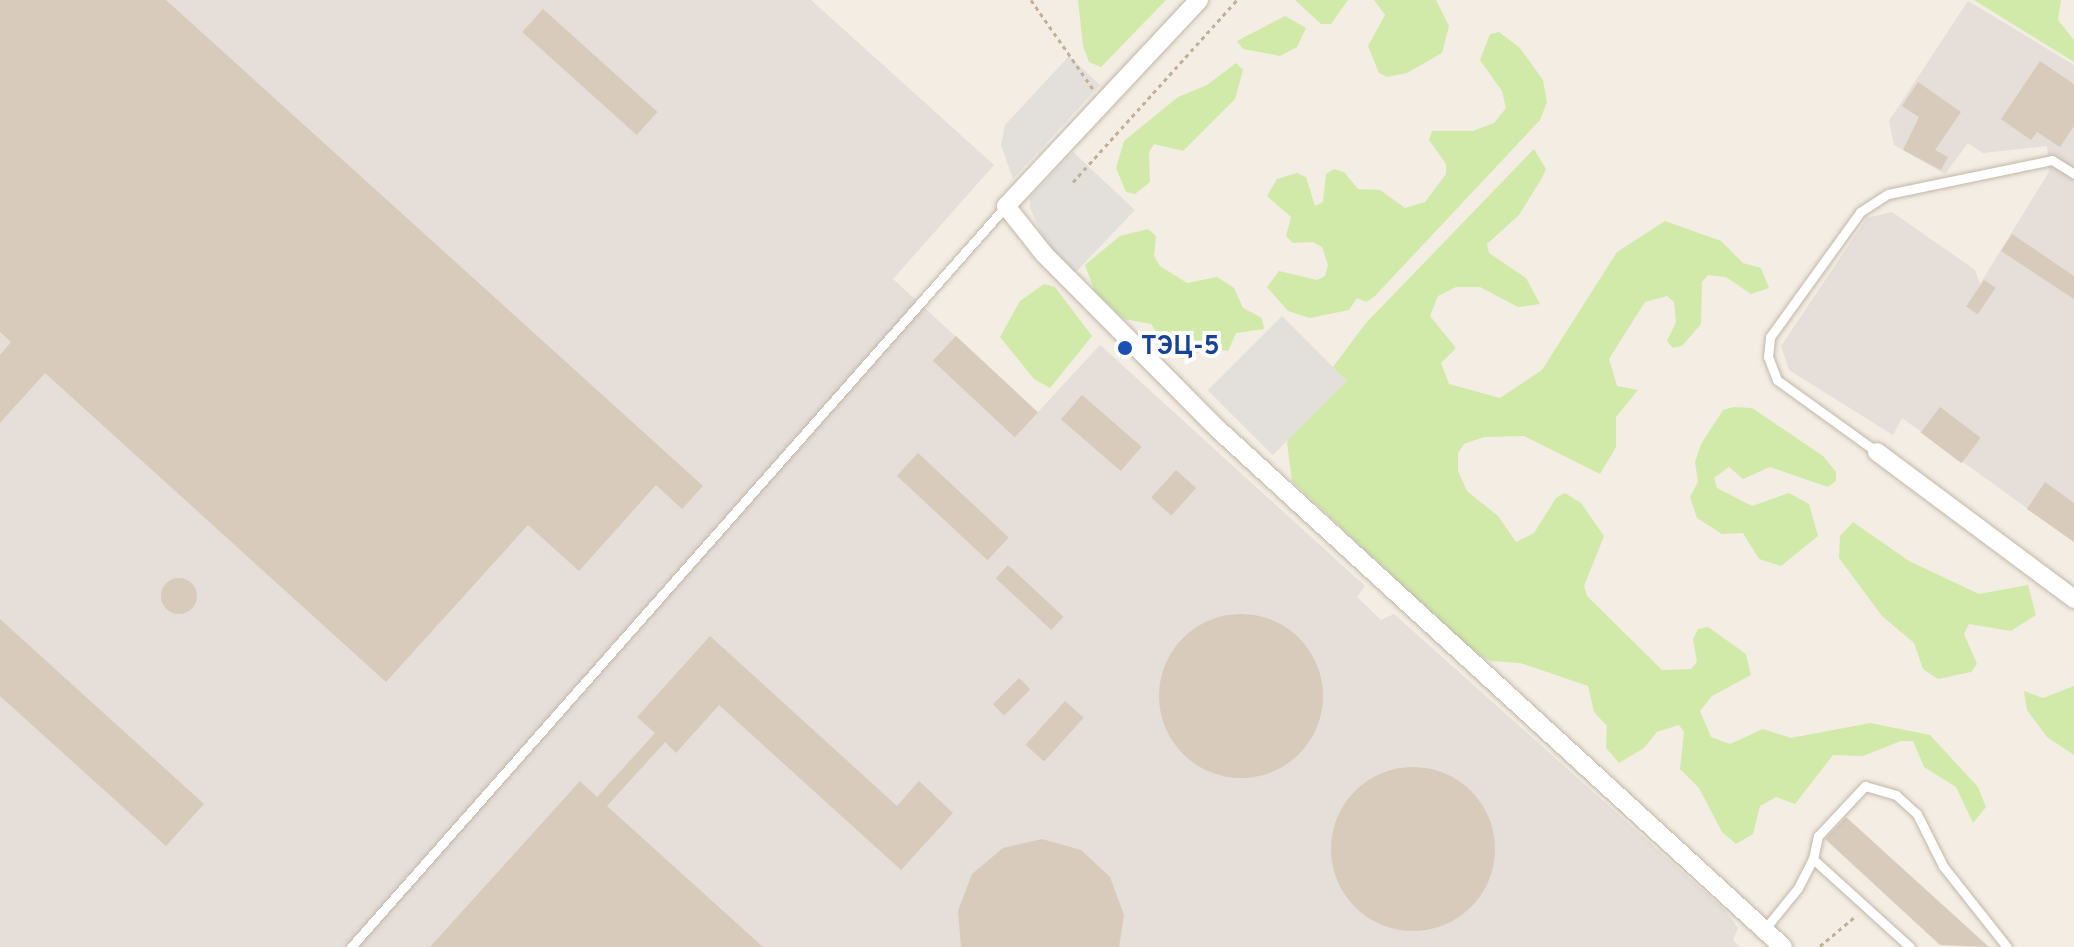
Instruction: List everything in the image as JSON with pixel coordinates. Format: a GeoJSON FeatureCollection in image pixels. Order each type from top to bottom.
{"type":"FeatureCollection","features":[{"type":"Feature","properties":{"kind":"street"},"geometry":{"type":"LineString","coordinates":[[1199,0],[1006,206],[1044,254],[1219,430],[1783,947]]}},
{"type":"Feature","properties":{"kind":"street"},"geometry":{"type":"LineString","coordinates":[[1877,452],[2074,599]]}},
{"type":"Feature","properties":{"kind":"lane"},"geometry":{"type":"LineString","coordinates":[[1877,452],[1777,380],[1768,357],[1770,337],[1860,212],[1888,194],[2052,160],[2074,174]]}},
{"type":"Feature","properties":{"kind":"lane"},"geometry":{"type":"LineString","coordinates":[[351,947],[1006,206]]}},
{"type":"Feature","properties":{"kind":"lane"},"geometry":{"type":"LineString","coordinates":[[1764,930],[1798,888],[1813,859],[1818,836],[1865,786],[1896,795],[1917,814],[1943,866],[2007,947]]}},
{"type":"Feature","properties":{"kind":"lane"},"geometry":{"type":"LineString","coordinates":[[1813,859],[1910,947]]}},
{"type":"Feature","properties":{"kind":"path"},"geometry":{"type":"LineString","coordinates":[[1031,0],[1102,102]]}},
{"type":"Feature","properties":{"kind":"path"},"geometry":{"type":"LineString","coordinates":[[1073,182],[1237,0]]}},
{"type":"Feature","properties":{"kind":"path"},"geometry":{"type":"LineString","coordinates":[[1820,946],[1866,907]]}},
{"type":"Feature","properties":{"kind":"shaded area"},"geometry":{"type":"Polygon","coordinates":[[[0,0],[811,0],[994,165],[893,279],[1038,412],[1100,345],[1365,586],[1357,597],[1381,620],[1394,614],[1725,910],[1738,928],[1733,940],[1740,947],[0,947],[0,0]]]}},
{"type":"Feature","properties":{"kind":"shaded area"},"geometry":{"type":"Polygon","coordinates":[[[1968,1],[2074,65],[2074,542],[1902,418],[1893,435],[1789,370],[1781,346],[1867,218],[1892,212],[1975,270],[1980,284],[2049,172],[2047,146],[1983,153],[1968,143],[1945,174],[1894,145],[1889,121],[1968,1]]]}},
{"type":"Feature","properties":{"kind":"shaded area"},"geometry":{"type":"Polygon","coordinates":[[[1069,56],[1100,85],[1013,179],[1001,145],[1005,125],[1069,56]]]}},
{"type":"Feature","properties":{"kind":"shaded area"},"geometry":{"type":"Polygon","coordinates":[[[1073,152],[1135,210],[1075,273],[1047,246],[1030,208],[1030,197],[1073,152]]]}},
{"type":"Feature","properties":{"kind":"shaded area"},"geometry":{"type":"Polygon","coordinates":[[[1282,316],[1347,381],[1273,455],[1208,390],[1282,316]]]}},
{"type":"Feature","properties":{"kind":"green space"},"geometry":{"type":"Polygon","coordinates":[[[1078,0],[1166,0],[1101,67],[1089,62],[1083,46],[1078,0]]]}},
{"type":"Feature","properties":{"kind":"green space"},"geometry":{"type":"Polygon","coordinates":[[[1295,0],[1348,0],[1331,24],[1321,24],[1295,0]]]}},
{"type":"Feature","properties":{"kind":"green space"},"geometry":{"type":"Polygon","coordinates":[[[1374,0],[1436,0],[1449,26],[1442,53],[1407,73],[1387,77],[1379,73],[1368,46],[1385,15],[1374,0]]]}},
{"type":"Feature","properties":{"kind":"green space"},"geometry":{"type":"Polygon","coordinates":[[[1974,0],[2061,0],[2058,20],[2074,40],[2074,62],[1974,0]]]}},
{"type":"Feature","properties":{"kind":"green space"},"geometry":{"type":"Polygon","coordinates":[[[1285,16],[1306,28],[1297,47],[1280,56],[1243,49],[1237,41],[1285,16]]]}},
{"type":"Feature","properties":{"kind":"green space"},"geometry":{"type":"Polygon","coordinates":[[[1499,32],[1520,48],[1543,80],[1547,102],[1540,120],[1374,297],[1366,302],[1357,298],[1349,310],[1310,318],[1288,311],[1267,287],[1279,271],[1317,280],[1325,276],[1328,265],[1322,247],[1313,242],[1293,243],[1286,236],[1291,217],[1267,196],[1277,179],[1297,173],[1306,177],[1315,206],[1323,202],[1326,174],[1334,169],[1344,172],[1358,189],[1380,190],[1405,208],[1425,202],[1446,174],[1446,164],[1429,140],[1432,131],[1473,131],[1494,123],[1506,108],[1502,91],[1480,60],[1490,34],[1499,32]]]}},
{"type":"Feature","properties":{"kind":"green space"},"geometry":{"type":"Polygon","coordinates":[[[1236,63],[1243,70],[1235,99],[1183,151],[1154,144],[1149,152],[1150,182],[1135,194],[1126,192],[1116,168],[1124,141],[1178,97],[1207,85],[1236,63]]]}},
{"type":"Feature","properties":{"kind":"green space"},"geometry":{"type":"Polygon","coordinates":[[[1534,149],[1546,169],[1542,178],[1519,215],[1487,244],[1489,253],[1526,278],[1540,304],[1518,307],[1480,287],[1456,287],[1438,296],[1430,316],[1456,348],[1441,363],[1449,384],[1500,398],[1542,370],[1617,252],[1665,221],[1721,241],[1743,263],[1761,268],[1769,288],[1751,294],[1726,277],[1708,275],[1702,282],[1701,324],[1682,346],[1673,348],[1667,341],[1676,322],[1674,302],[1667,296],[1645,302],[1609,359],[1617,386],[1638,390],[1616,417],[1616,447],[1600,474],[1524,436],[1484,437],[1464,444],[1458,453],[1458,471],[1467,491],[1498,516],[1516,542],[1534,533],[1556,498],[1565,493],[1581,503],[1604,536],[1584,586],[1587,596],[1662,670],[1691,669],[1697,662],[1693,639],[1698,629],[1708,627],[1746,654],[1751,675],[1712,696],[1700,711],[1711,737],[1730,744],[1763,729],[1791,738],[1870,723],[1930,735],[1978,787],[1986,807],[1973,823],[1956,787],[1924,767],[1913,741],[1901,741],[1863,756],[1833,755],[1795,804],[1776,797],[1760,806],[1753,834],[1736,844],[1722,832],[1699,788],[1680,769],[1684,732],[1679,725],[1657,732],[1644,748],[1619,763],[1606,748],[1607,726],[1594,712],[1588,686],[1520,663],[1491,661],[1472,651],[1292,481],[1287,443],[1301,409],[1366,323],[1534,149]]]}},
{"type":"Feature","properties":{"kind":"green space"},"geometry":{"type":"Polygon","coordinates":[[[1148,229],[1156,236],[1154,256],[1160,266],[1187,283],[1217,277],[1234,288],[1243,308],[1262,318],[1264,329],[1236,333],[1228,351],[1209,348],[1183,359],[1174,357],[1151,324],[1124,319],[1095,292],[1085,265],[1120,236],[1148,229]]]}},
{"type":"Feature","properties":{"kind":"green space"},"geometry":{"type":"Polygon","coordinates":[[[1044,284],[1055,287],[1092,336],[1050,388],[1034,379],[1000,337],[1020,301],[1044,284]]]}},
{"type":"Feature","properties":{"kind":"green space"},"geometry":{"type":"Polygon","coordinates":[[[1752,408],[1823,456],[1836,472],[1836,481],[1828,487],[1770,467],[1743,479],[1729,467],[1714,478],[1717,488],[1752,506],[1789,493],[1809,504],[1818,536],[1781,566],[1759,559],[1743,533],[1722,534],[1697,518],[1690,497],[1698,482],[1695,462],[1701,444],[1723,410],[1752,408]]]}},
{"type":"Feature","properties":{"kind":"green space"},"geometry":{"type":"Polygon","coordinates":[[[1853,522],[1909,561],[1979,594],[2028,585],[2036,615],[2011,631],[1969,624],[1964,634],[1977,664],[1971,672],[1938,679],[1923,669],[1914,643],[1882,616],[1839,558],[1840,536],[1853,522]]]}},
{"type":"Feature","properties":{"kind":"green space"},"geometry":{"type":"Polygon","coordinates":[[[2074,686],[2074,755],[2047,737],[2027,710],[2024,691],[2043,698],[2074,686]]]}},
{"type":"Feature","properties":{"kind":"building"},"geometry":{"type":"Polygon","coordinates":[[[0,0],[166,0],[703,486],[682,509],[656,485],[579,571],[528,525],[386,682],[45,373],[0,423],[0,355],[11,342],[0,332],[0,0]]]}},
{"type":"Feature","properties":{"kind":"building"},"geometry":{"type":"Polygon","coordinates":[[[543,9],[657,112],[637,135],[522,32],[543,9]]]}},
{"type":"Feature","properties":{"kind":"building"},"geometry":{"type":"Polygon","coordinates":[[[2040,61],[2074,84],[2074,126],[2060,147],[2037,132],[2031,140],[2001,119],[2040,61]]]}},
{"type":"Feature","properties":{"kind":"building"},"geometry":{"type":"Polygon","coordinates":[[[1918,82],[1961,112],[1935,150],[1948,157],[1941,170],[1903,150],[1919,117],[1902,106],[1918,82]]]}},
{"type":"Feature","properties":{"kind":"building"},"geometry":{"type":"Polygon","coordinates":[[[2012,234],[2074,276],[2074,299],[2001,251],[2012,234]]]}},
{"type":"Feature","properties":{"kind":"building"},"geometry":{"type":"Polygon","coordinates":[[[1984,280],[1996,288],[1978,314],[1966,307],[1984,280]]]}},
{"type":"Feature","properties":{"kind":"building"},"geometry":{"type":"Polygon","coordinates":[[[956,336],[1038,412],[1015,437],[933,361],[956,336]]]}},
{"type":"Feature","properties":{"kind":"building"},"geometry":{"type":"Polygon","coordinates":[[[1082,395],[1142,447],[1121,471],[1061,419],[1082,395]]]}},
{"type":"Feature","properties":{"kind":"building"},"geometry":{"type":"Polygon","coordinates":[[[1940,407],[1981,438],[1961,463],[1921,433],[1940,407]]]}},
{"type":"Feature","properties":{"kind":"building"},"geometry":{"type":"Polygon","coordinates":[[[918,453],[1009,538],[988,560],[897,476],[918,453]]]}},
{"type":"Feature","properties":{"kind":"building"},"geometry":{"type":"Polygon","coordinates":[[[1176,470],[1196,488],[1171,516],[1151,497],[1176,470]]]}},
{"type":"Feature","properties":{"kind":"building"},"geometry":{"type":"Polygon","coordinates":[[[2045,482],[2074,503],[2074,542],[2027,509],[2045,482]]]}},
{"type":"Feature","properties":{"kind":"building"},"geometry":{"type":"Polygon","coordinates":[[[1008,565],[1064,617],[1051,630],[996,578],[1008,565]]]}},
{"type":"Feature","properties":{"kind":"building"},"geometry":{"type":"Polygon","coordinates":[[[179,578],[191,584],[197,596],[191,608],[179,614],[167,608],[161,596],[167,584],[179,578]]]}},
{"type":"Feature","properties":{"kind":"building"},"geometry":{"type":"Polygon","coordinates":[[[1241,614],[1272,620],[1299,638],[1317,665],[1323,696],[1317,727],[1299,754],[1272,772],[1241,778],[1210,772],[1183,754],[1165,727],[1159,696],[1165,665],[1183,638],[1210,620],[1241,614]]]}},
{"type":"Feature","properties":{"kind":"building"},"geometry":{"type":"Polygon","coordinates":[[[0,619],[204,804],[166,846],[0,696],[0,619]]]}},
{"type":"Feature","properties":{"kind":"building"},"geometry":{"type":"Polygon","coordinates":[[[710,636],[897,806],[919,781],[953,813],[901,870],[719,705],[676,753],[665,742],[607,806],[763,947],[430,947],[580,781],[597,797],[655,733],[637,717],[710,636]]]}},
{"type":"Feature","properties":{"kind":"building"},"geometry":{"type":"Polygon","coordinates":[[[1019,678],[1030,689],[1004,715],[993,704],[1019,678]]]}},
{"type":"Feature","properties":{"kind":"building"},"geometry":{"type":"Polygon","coordinates":[[[1065,701],[1084,718],[1044,762],[1026,745],[1065,701]]]}},
{"type":"Feature","properties":{"kind":"building"},"geometry":{"type":"Polygon","coordinates":[[[1413,767],[1444,773],[1471,791],[1489,818],[1495,849],[1489,880],[1471,907],[1444,925],[1413,931],[1382,925],[1355,907],[1337,880],[1331,849],[1337,818],[1355,791],[1382,773],[1413,767]]]}},
{"type":"Feature","properties":{"kind":"building"},"geometry":{"type":"Polygon","coordinates":[[[1846,817],[1989,947],[1940,945],[1825,839],[1846,817]]]}},
{"type":"Feature","properties":{"kind":"building"},"geometry":{"type":"Polygon","coordinates":[[[1042,839],[1081,850],[1110,877],[1124,915],[1119,947],[961,947],[958,911],[972,874],[1003,848],[1042,839]]]}},
{"type":"Feature","properties":{"kind":"place","name":"ТЭЦ-5"},"geometry":{"type":"Point","coordinates":[1125,348]}}]}
